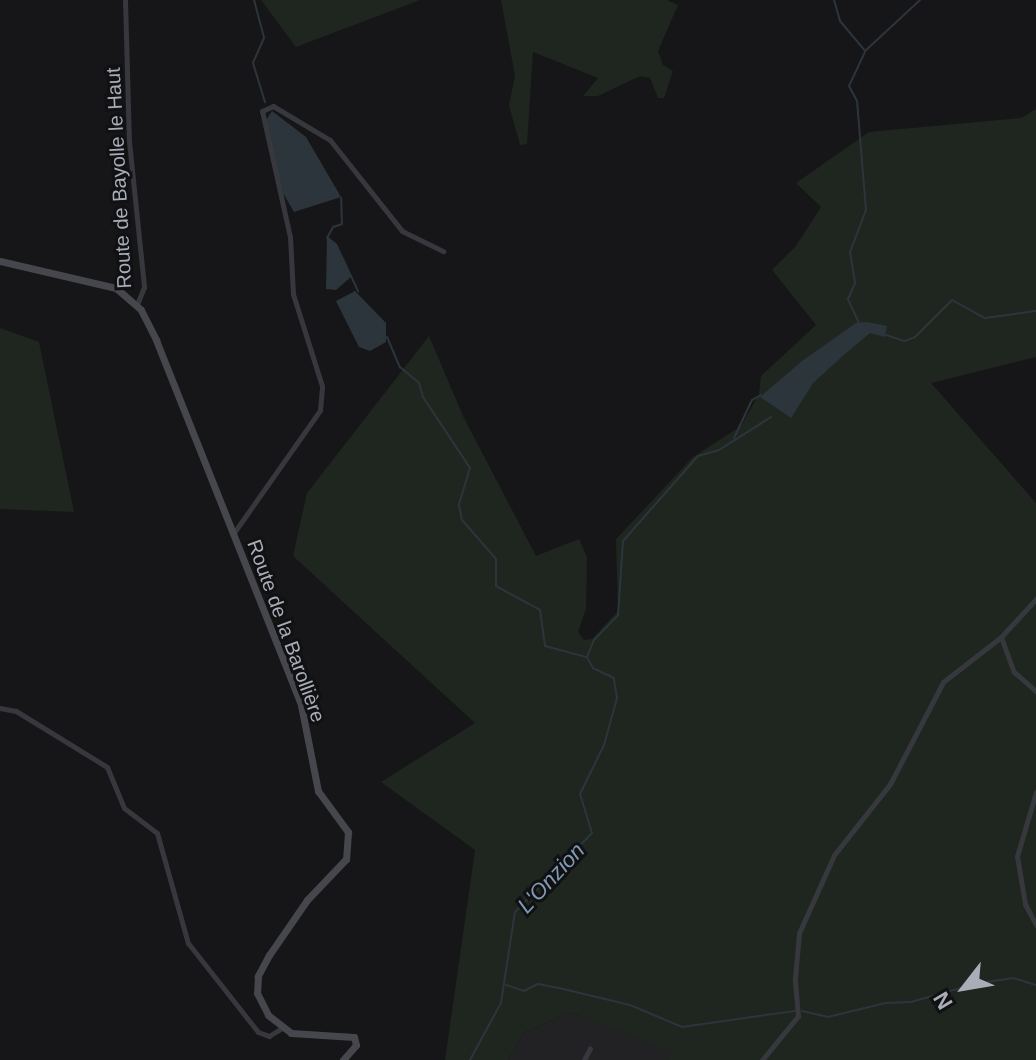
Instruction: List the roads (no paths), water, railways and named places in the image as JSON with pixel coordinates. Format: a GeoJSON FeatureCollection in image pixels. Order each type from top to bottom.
{"type":"FeatureCollection","features":[{"type":"Feature","properties":{"kind":"main road"},"geometry":{"type":"LineString","coordinates":[[0,261],[116,288],[137,304]]}},
{"type":"Feature","properties":{"kind":"main road","name":"Route de la Barollière"},"geometry":{"type":"LineString","coordinates":[[137,304],[301,705],[318,791],[342,822],[349,846],[346,859],[307,900],[258,976],[257,993],[282,1028]]}},
{"type":"Feature","properties":{"kind":"main road"},"geometry":{"type":"LineString","coordinates":[[282,1028],[311,1038],[354,1037],[356,1045],[343,1060]]}},
{"type":"Feature","properties":{"kind":"street","name":"Route de Bayolle le Haut"},"geometry":{"type":"LineString","coordinates":[[125,0],[129,141],[144,287],[137,304]]}},
{"type":"Feature","properties":{"kind":"street"},"geometry":{"type":"LineString","coordinates":[[233,534],[320,410],[322,386],[293,294],[290,237],[262,111],[273,106],[330,140],[402,231],[443,251]]}},
{"type":"Feature","properties":{"kind":"street"},"geometry":{"type":"LineString","coordinates":[[762,1060],[798,1016],[795,978],[799,933],[824,872],[848,832],[890,784],[943,682],[1001,637],[1036,599]]}},
{"type":"Feature","properties":{"kind":"street"},"geometry":{"type":"LineString","coordinates":[[1001,637],[1014,672],[1036,691]]}},
{"type":"Feature","properties":{"kind":"street"},"geometry":{"type":"LineString","coordinates":[[0,708],[16,711],[107,767],[124,808],[157,833],[188,943],[258,1032],[269,1036],[282,1028]]}},
{"type":"Feature","properties":{"kind":"street"},"geometry":{"type":"LineString","coordinates":[[1036,792],[1017,856],[1025,904],[1036,925]]}},
{"type":"Feature","properties":{"kind":"street"},"geometry":{"type":"LineString","coordinates":[[584,1060],[590,1048]]}},
{"type":"Feature","properties":{"kind":"waterway"},"geometry":{"type":"LineString","coordinates":[[254,0],[264,38],[253,63],[265,102]]}},
{"type":"Feature","properties":{"kind":"waterway"},"geometry":{"type":"LineString","coordinates":[[834,0],[840,21],[865,51]]}},
{"type":"Feature","properties":{"kind":"waterway"},"geometry":{"type":"LineString","coordinates":[[859,323],[848,299],[855,283],[850,252],[866,210],[857,101],[849,86],[865,51],[920,0]]}},
{"type":"Feature","properties":{"kind":"waterway"},"geometry":{"type":"LineString","coordinates":[[327,238],[333,227],[342,224],[341,198]]}},
{"type":"Feature","properties":{"kind":"waterway"},"geometry":{"type":"LineString","coordinates":[[351,276],[358,291]]}},
{"type":"Feature","properties":{"kind":"waterway","name":"L'Onzion"},"geometry":{"type":"LineString","coordinates":[[886,335],[905,341],[915,337],[952,300],[985,318],[1036,311]]}},
{"type":"Feature","properties":{"kind":"waterway"},"geometry":{"type":"LineString","coordinates":[[387,337],[400,367],[419,383],[423,397],[470,468],[459,505],[462,520],[496,559],[496,586],[540,610],[545,646],[586,657]]}},
{"type":"Feature","properties":{"kind":"waterway","name":"L'Onzion"},"geometry":{"type":"LineString","coordinates":[[734,438],[752,400],[761,395]]}},
{"type":"Feature","properties":{"kind":"waterway","name":"L'Onzion"},"geometry":{"type":"LineString","coordinates":[[470,1060],[501,1003],[515,912],[592,833],[580,794],[604,745],[617,698],[614,678],[593,668],[587,657],[594,640],[618,615],[623,541],[698,456],[719,450],[771,417]]}},
{"type":"Feature","properties":{"kind":"waterway"},"geometry":{"type":"LineString","coordinates":[[979,983],[1013,978],[1036,985]]}},
{"type":"Feature","properties":{"kind":"waterway"},"geometry":{"type":"LineString","coordinates":[[506,985],[524,991],[538,984],[559,988],[630,1005],[682,1027],[795,1011]]}},
{"type":"Feature","properties":{"kind":"waterway"},"geometry":{"type":"LineString","coordinates":[[802,1011],[828,1017],[885,1003],[911,1002],[975,984]]}}]}
